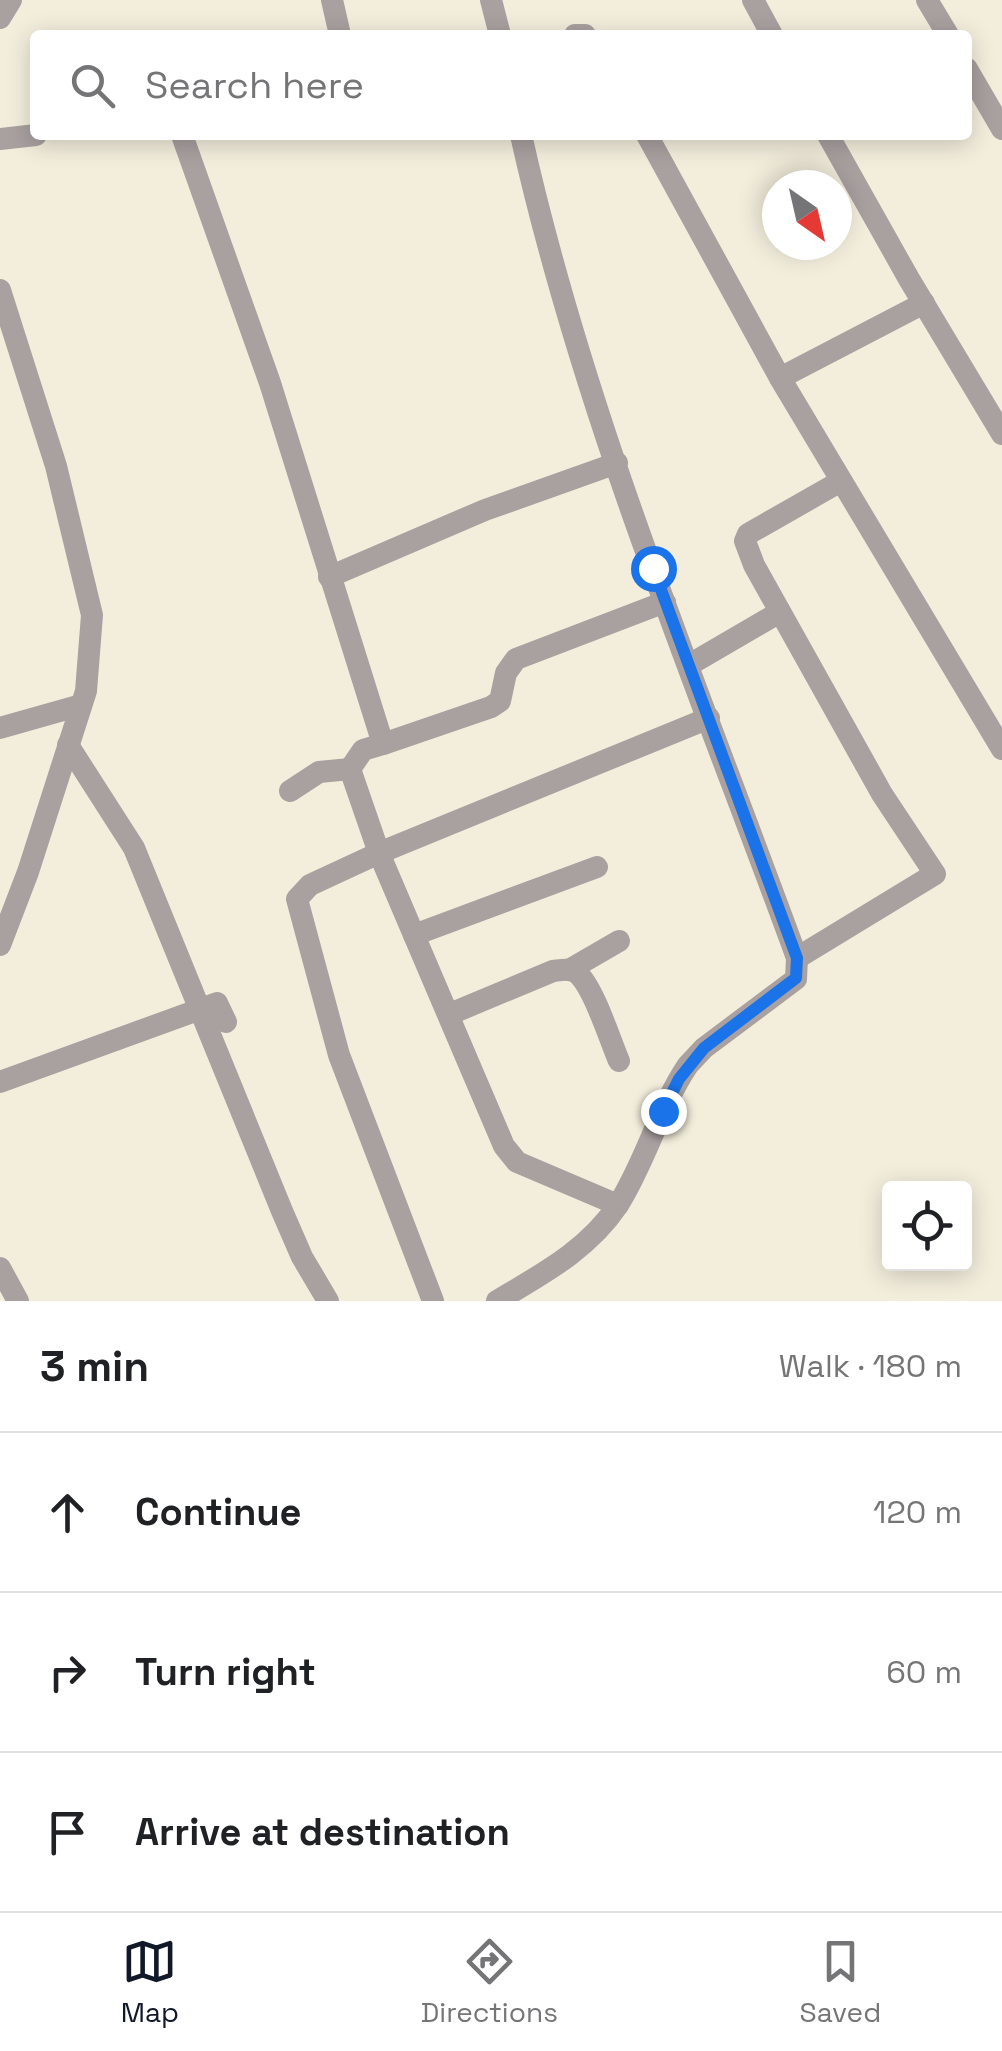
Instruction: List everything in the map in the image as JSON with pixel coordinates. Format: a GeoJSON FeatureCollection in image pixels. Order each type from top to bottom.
{"type":"FeatureCollection","features":[{"type":"Feature","properties":{"kind":"street"},"geometry":{"type":"LineString","coordinates":[[0,18],[12,0]]}},
{"type":"Feature","properties":{"kind":"street"},"geometry":{"type":"LineString","coordinates":[[332,0],[339,30]]}},
{"type":"Feature","properties":{"kind":"street"},"geometry":{"type":"LineString","coordinates":[[492,0],[499,30]]}},
{"type":"Feature","properties":{"kind":"street"},"geometry":{"type":"LineString","coordinates":[[753,0],[769,30]]}},
{"type":"Feature","properties":{"kind":"street"},"geometry":{"type":"LineString","coordinates":[[927,0],[945,30]]}},
{"type":"Feature","properties":{"kind":"street"},"geometry":{"type":"LineString","coordinates":[[972,78],[1002,130]]}},
{"type":"Feature","properties":{"kind":"street"},"geometry":{"type":"LineString","coordinates":[[0,139],[30,136]]}},
{"type":"Feature","properties":{"kind":"street"},"geometry":{"type":"LineString","coordinates":[[184,140],[270,384],[383,744]]}},
{"type":"Feature","properties":{"kind":"street"},"geometry":{"type":"LineString","coordinates":[[497,1301],[565,1260],[594,1252],[688,1065],[704,1048],[796,978],[797,958],[665,602],[564,308],[522,140]]}},
{"type":"Feature","properties":{"kind":"street"},"geometry":{"type":"LineString","coordinates":[[650,140],[780,378],[1002,749]]}},
{"type":"Feature","properties":{"kind":"street"},"geometry":{"type":"LineString","coordinates":[[831,140],[924,303],[995,405],[1002,434]]}},
{"type":"Feature","properties":{"kind":"street"},"geometry":{"type":"LineString","coordinates":[[0,290],[56,466],[92,615],[86,691],[0,945]]}},
{"type":"Feature","properties":{"kind":"street"},"geometry":{"type":"LineString","coordinates":[[780,378],[924,303]]}},
{"type":"Feature","properties":{"kind":"street"},"geometry":{"type":"LineString","coordinates":[[329,576],[485,510],[617,463]]}},
{"type":"Feature","properties":{"kind":"street"},"geometry":{"type":"LineString","coordinates":[[797,958],[935,874],[882,794],[754,566],[745,541],[748,534],[841,481]]}},
{"type":"Feature","properties":{"kind":"street"},"geometry":{"type":"LineString","coordinates":[[350,769],[363,750],[500,701],[509,664],[516,659],[665,602]]}},
{"type":"Feature","properties":{"kind":"street"},"geometry":{"type":"LineString","coordinates":[[689,665],[780,612]]}},
{"type":"Feature","properties":{"kind":"street"},"geometry":{"type":"LineString","coordinates":[[0,728],[81,705]]}},
{"type":"Feature","properties":{"kind":"street"},"geometry":{"type":"LineString","coordinates":[[433,1301],[339,1054],[297,899],[310,885],[378,853],[709,718]]}},
{"type":"Feature","properties":{"kind":"street"},"geometry":{"type":"LineString","coordinates":[[68,745],[134,848],[302,1258],[328,1301]]}},
{"type":"Feature","properties":{"kind":"street"},"geometry":{"type":"LineString","coordinates":[[350,769],[378,853],[450,1014],[492,1125],[517,1162],[618,1205]]}},
{"type":"Feature","properties":{"kind":"street"},"geometry":{"type":"LineString","coordinates":[[290,792],[319,772],[350,769]]}},
{"type":"Feature","properties":{"kind":"street"},"geometry":{"type":"LineString","coordinates":[[414,935],[597,867]]}},
{"type":"Feature","properties":{"kind":"street"},"geometry":{"type":"LineString","coordinates":[[450,1014],[554,971],[570,970],[620,941]]}},
{"type":"Feature","properties":{"kind":"street"},"geometry":{"type":"LineString","coordinates":[[570,970],[579,975],[587,988],[619,1060]]}},
{"type":"Feature","properties":{"kind":"street"},"geometry":{"type":"LineString","coordinates":[[0,1082],[217,1002],[226,1022]]}},
{"type":"Feature","properties":{"kind":"street"},"geometry":{"type":"LineString","coordinates":[[0,1268],[18,1301]]}},
{"type":"Feature","properties":{"kind":"route"},"geometry":{"type":"LineString","coordinates":[[653,568],[797,958],[796,978],[789,986],[704,1048],[688,1065],[663,1111]]}}]}
